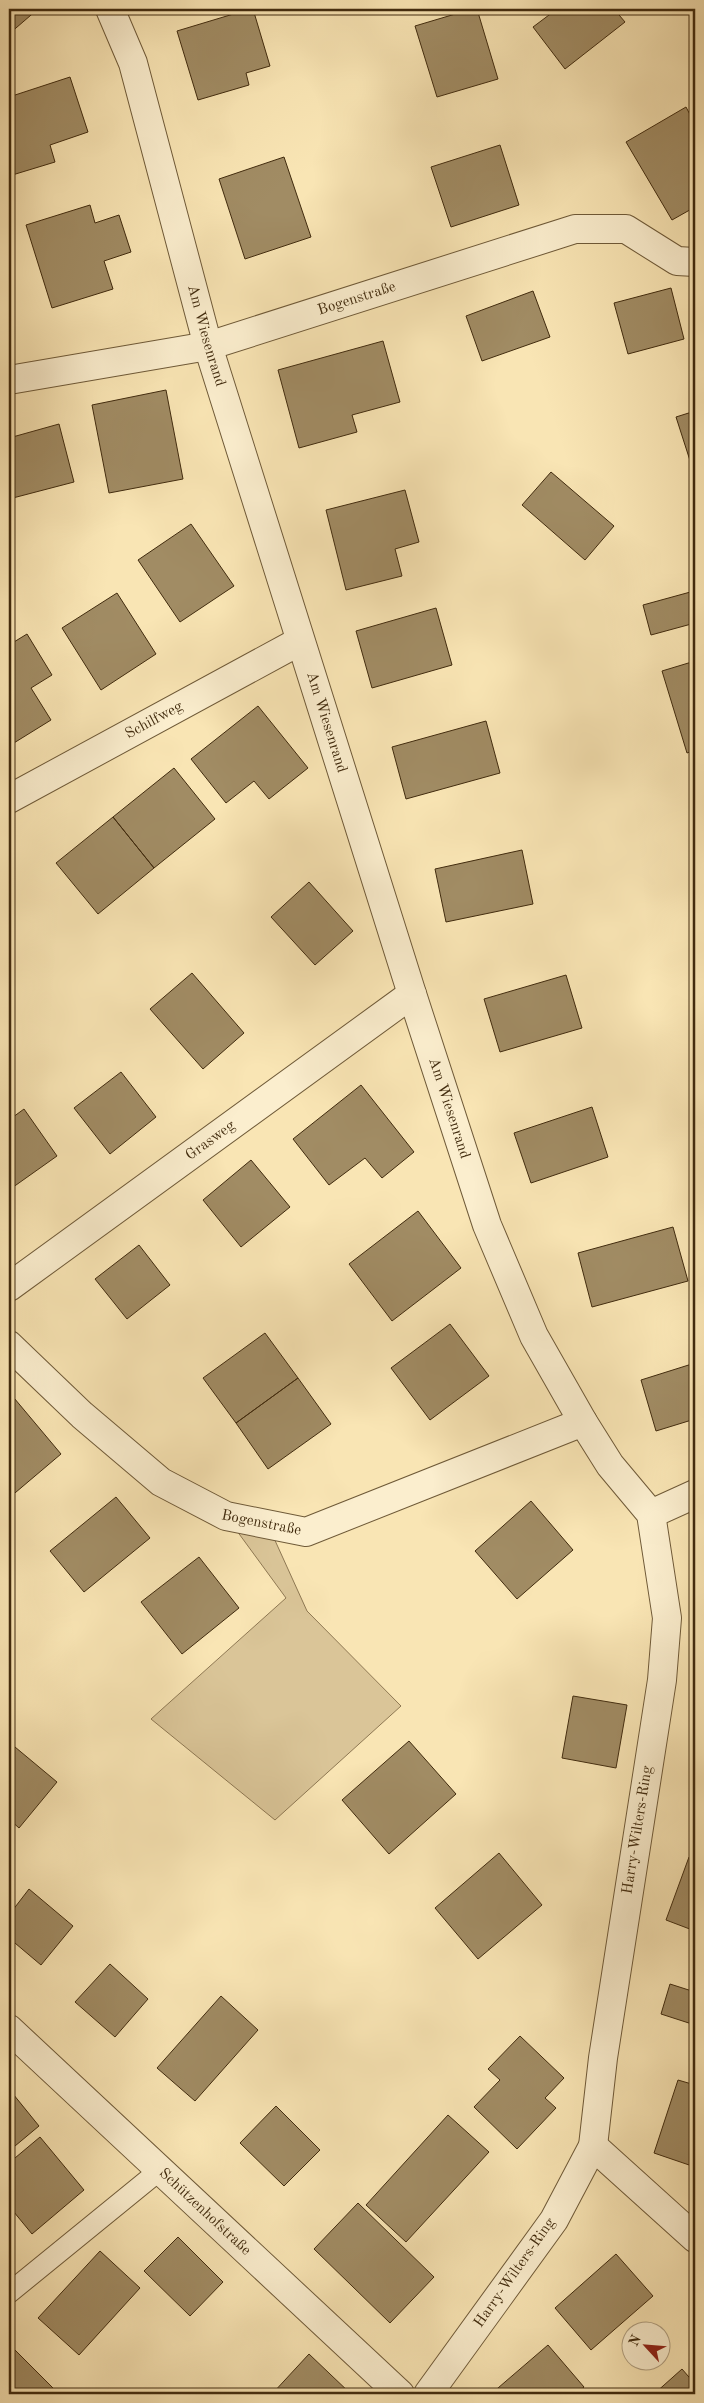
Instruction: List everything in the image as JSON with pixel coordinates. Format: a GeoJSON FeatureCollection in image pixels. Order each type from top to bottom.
{"type":"FeatureCollection","features":[{"type":"Feature","properties":{"kind":"street","name":"Am Wiesenrand"},"geometry":{"type":"LineString","coordinates":[[110,9],[133,63],[208,346],[412,994],[488,1225],[534,1336],[583,1422]]}},
{"type":"Feature","properties":{"kind":"street","name":"Bogenstraße"},"geometry":{"type":"LineString","coordinates":[[9,380],[208,346],[575,229],[626,229],[677,261],[695,262]]}},
{"type":"Feature","properties":{"kind":"street","name":"Schilfweg"},"geometry":{"type":"LineString","coordinates":[[9,798],[300,641]]}},
{"type":"Feature","properties":{"kind":"street","name":"Grasweg"},"geometry":{"type":"LineString","coordinates":[[9,1287],[412,994]]}},
{"type":"Feature","properties":{"kind":"street","name":"Bogenstraße"},"geometry":{"type":"LineString","coordinates":[[9,1345],[82,1415],[161,1482],[226,1516],[306,1532],[583,1422]]}},
{"type":"Feature","properties":{"kind":"street"},"geometry":{"type":"LineString","coordinates":[[583,1422],[610,1464],[651,1514],[695,1494]]}},
{"type":"Feature","properties":{"kind":"street","name":"Harry-Wilters-Ring"},"geometry":{"type":"LineString","coordinates":[[428,2394],[554,2220],[593,2146],[604,2048],[663,1671],[667,1618],[651,1514]]}},
{"type":"Feature","properties":{"kind":"street","name":"Schützenhofstraße"},"geometry":{"type":"LineString","coordinates":[[9,2029],[400,2394]]}},
{"type":"Feature","properties":{"kind":"street"},"geometry":{"type":"LineString","coordinates":[[593,2146],[695,2238]]}},
{"type":"Feature","properties":{"kind":"lane"},"geometry":{"type":"LineString","coordinates":[[9,2293],[160,2170]]}},
{"type":"Feature","properties":{"kind":"shaded area"},"geometry":{"type":"Polygon","coordinates":[[[226,1516],[268,1525],[307,1611],[401,1706],[275,1820],[151,1719],[286,1598],[226,1516]]]}},
{"type":"Feature","properties":{"kind":"building"},"geometry":{"type":"Polygon","coordinates":[[[9,9],[38,9],[9,34],[9,9]]]}},
{"type":"Feature","properties":{"kind":"building"},"geometry":{"type":"Polygon","coordinates":[[[253,9],[270,66],[246,73],[249,85],[198,100],[177,31],[253,9]]]}},
{"type":"Feature","properties":{"kind":"building"},"geometry":{"type":"Polygon","coordinates":[[[477,9],[498,79],[437,97],[415,26],[477,9]]]}},
{"type":"Feature","properties":{"kind":"building"},"geometry":{"type":"Polygon","coordinates":[[[557,9],[614,9],[625,22],[565,69],[533,27],[557,9]]]}},
{"type":"Feature","properties":{"kind":"building"},"geometry":{"type":"Polygon","coordinates":[[[70,77],[88,132],[50,145],[55,162],[9,176],[9,97],[70,77]]]}},
{"type":"Feature","properties":{"kind":"building"},"geometry":{"type":"Polygon","coordinates":[[[686,107],[695,124],[695,207],[672,220],[626,142],[686,107]]]}},
{"type":"Feature","properties":{"kind":"building"},"geometry":{"type":"Polygon","coordinates":[[[500,145],[519,205],[451,227],[431,167],[500,145]]]}},
{"type":"Feature","properties":{"kind":"building"},"geometry":{"type":"Polygon","coordinates":[[[284,157],[311,237],[245,259],[219,179],[284,157]]]}},
{"type":"Feature","properties":{"kind":"building"},"geometry":{"type":"Polygon","coordinates":[[[90,205],[95,223],[119,215],[131,252],[104,261],[113,289],[52,308],[26,225],[90,205]]]}},
{"type":"Feature","properties":{"kind":"building"},"geometry":{"type":"Polygon","coordinates":[[[671,288],[684,339],[628,354],[614,303],[671,288]]]}},
{"type":"Feature","properties":{"kind":"building"},"geometry":{"type":"Polygon","coordinates":[[[533,291],[550,337],[482,361],[466,316],[533,291]]]}},
{"type":"Feature","properties":{"kind":"building"},"geometry":{"type":"Polygon","coordinates":[[[383,341],[400,402],[352,415],[357,432],[299,448],[278,370],[383,341]]]}},
{"type":"Feature","properties":{"kind":"building"},"geometry":{"type":"Polygon","coordinates":[[[166,390],[183,479],[109,493],[92,405],[166,390]]]}},
{"type":"Feature","properties":{"kind":"building"},"geometry":{"type":"Polygon","coordinates":[[[695,411],[695,472],[694,473],[676,417],[695,411]]]}},
{"type":"Feature","properties":{"kind":"building"},"geometry":{"type":"Polygon","coordinates":[[[59,424],[74,482],[9,499],[9,438],[59,424]]]}},
{"type":"Feature","properties":{"kind":"building"},"geometry":{"type":"Polygon","coordinates":[[[551,472],[614,526],[585,560],[522,505],[551,472]]]}},
{"type":"Feature","properties":{"kind":"building"},"geometry":{"type":"Polygon","coordinates":[[[405,490],[419,542],[395,549],[402,576],[346,590],[326,510],[405,490]]]}},
{"type":"Feature","properties":{"kind":"building"},"geometry":{"type":"Polygon","coordinates":[[[191,524],[234,586],[180,622],[138,560],[191,524]]]}},
{"type":"Feature","properties":{"kind":"building"},"geometry":{"type":"Polygon","coordinates":[[[694,591],[695,623],[651,635],[643,605],[694,591]]]}},
{"type":"Feature","properties":{"kind":"building"},"geometry":{"type":"Polygon","coordinates":[[[117,593],[156,654],[101,690],[62,628],[117,593]]]}},
{"type":"Feature","properties":{"kind":"building"},"geometry":{"type":"Polygon","coordinates":[[[436,608],[452,665],[372,688],[356,631],[436,608]]]}},
{"type":"Feature","properties":{"kind":"building"},"geometry":{"type":"Polygon","coordinates":[[[27,634],[52,675],[31,688],[51,720],[9,746],[9,645],[27,634]]]}},
{"type":"Feature","properties":{"kind":"building"},"geometry":{"type":"Polygon","coordinates":[[[695,661],[695,750],[687,753],[662,671],[695,661]]]}},
{"type":"Feature","properties":{"kind":"building"},"geometry":{"type":"Polygon","coordinates":[[[258,706],[308,768],[269,799],[254,781],[226,803],[191,759],[258,706]]]}},
{"type":"Feature","properties":{"kind":"building"},"geometry":{"type":"Polygon","coordinates":[[[486,721],[500,773],[406,799],[392,747],[486,721]]]}},
{"type":"Feature","properties":{"kind":"building"},"geometry":{"type":"Polygon","coordinates":[[[174,768],[215,819],[154,868],[113,817],[174,768]]]}},
{"type":"Feature","properties":{"kind":"building"},"geometry":{"type":"Polygon","coordinates":[[[113,817],[154,868],[98,914],[56,863],[113,817]]]}},
{"type":"Feature","properties":{"kind":"building"},"geometry":{"type":"Polygon","coordinates":[[[522,850],[533,904],[446,922],[435,869],[522,850]]]}},
{"type":"Feature","properties":{"kind":"building"},"geometry":{"type":"Polygon","coordinates":[[[309,882],[353,931],[315,965],[271,917],[309,882]]]}},
{"type":"Feature","properties":{"kind":"building"},"geometry":{"type":"Polygon","coordinates":[[[192,973],[244,1033],[203,1069],[150,1009],[192,973]]]}},
{"type":"Feature","properties":{"kind":"building"},"geometry":{"type":"Polygon","coordinates":[[[566,975],[582,1028],[500,1052],[484,999],[566,975]]]}},
{"type":"Feature","properties":{"kind":"building"},"geometry":{"type":"Polygon","coordinates":[[[121,1072],[156,1117],[110,1154],[74,1108],[121,1072]]]}},
{"type":"Feature","properties":{"kind":"building"},"geometry":{"type":"Polygon","coordinates":[[[361,1085],[414,1152],[382,1178],[365,1158],[329,1185],[293,1139],[361,1085]]]}},
{"type":"Feature","properties":{"kind":"building"},"geometry":{"type":"Polygon","coordinates":[[[592,1107],[608,1157],[531,1183],[514,1133],[592,1107]]]}},
{"type":"Feature","properties":{"kind":"building"},"geometry":{"type":"Polygon","coordinates":[[[24,1109],[57,1156],[9,1190],[9,1120],[24,1109]]]}},
{"type":"Feature","properties":{"kind":"building"},"geometry":{"type":"Polygon","coordinates":[[[251,1160],[290,1207],[241,1247],[203,1200],[251,1160]]]}},
{"type":"Feature","properties":{"kind":"building"},"geometry":{"type":"Polygon","coordinates":[[[418,1211],[461,1268],[392,1321],[349,1264],[418,1211]]]}},
{"type":"Feature","properties":{"kind":"building"},"geometry":{"type":"Polygon","coordinates":[[[673,1227],[688,1281],[592,1307],[578,1253],[673,1227]]]}},
{"type":"Feature","properties":{"kind":"building"},"geometry":{"type":"Polygon","coordinates":[[[139,1245],[170,1285],[127,1319],[95,1279],[139,1245]]]}},
{"type":"Feature","properties":{"kind":"building"},"geometry":{"type":"Polygon","coordinates":[[[450,1324],[489,1376],[430,1420],[391,1368],[450,1324]]]}},
{"type":"Feature","properties":{"kind":"building"},"geometry":{"type":"Polygon","coordinates":[[[265,1333],[298,1378],[236,1423],[203,1378],[265,1333]]]}},
{"type":"Feature","properties":{"kind":"building"},"geometry":{"type":"Polygon","coordinates":[[[695,1363],[695,1419],[656,1431],[641,1380],[695,1363]]]}},
{"type":"Feature","properties":{"kind":"building"},"geometry":{"type":"Polygon","coordinates":[[[298,1378],[331,1424],[268,1469],[236,1423],[298,1378]]]}},
{"type":"Feature","properties":{"kind":"building"},"geometry":{"type":"Polygon","coordinates":[[[9,1392],[61,1454],[9,1498],[9,1392]]]}},
{"type":"Feature","properties":{"kind":"building"},"geometry":{"type":"Polygon","coordinates":[[[116,1497],[150,1538],[84,1592],[50,1551],[116,1497]]]}},
{"type":"Feature","properties":{"kind":"building"},"geometry":{"type":"Polygon","coordinates":[[[531,1501],[573,1550],[517,1599],[475,1551],[531,1501]]]}},
{"type":"Feature","properties":{"kind":"building"},"geometry":{"type":"Polygon","coordinates":[[[199,1557],[239,1608],[182,1654],[141,1602],[199,1557]]]}},
{"type":"Feature","properties":{"kind":"building"},"geometry":{"type":"Polygon","coordinates":[[[573,1696],[627,1705],[616,1768],[562,1758],[573,1696]]]}},
{"type":"Feature","properties":{"kind":"building"},"geometry":{"type":"Polygon","coordinates":[[[409,1741],[456,1794],[389,1854],[342,1800],[409,1741]]]}},
{"type":"Feature","properties":{"kind":"building"},"geometry":{"type":"Polygon","coordinates":[[[9,1742],[57,1782],[19,1828],[9,1819],[9,1742]]]}},
{"type":"Feature","properties":{"kind":"building"},"geometry":{"type":"Polygon","coordinates":[[[499,1853],[542,1905],[478,1959],[435,1908],[499,1853]]]}},
{"type":"Feature","properties":{"kind":"building"},"geometry":{"type":"Polygon","coordinates":[[[689,1857],[695,1859],[695,1931],[666,1920],[689,1857]]]}},
{"type":"Feature","properties":{"kind":"building"},"geometry":{"type":"Polygon","coordinates":[[[29,1889],[73,1926],[41,1965],[9,1938],[9,1915],[29,1889]]]}},
{"type":"Feature","properties":{"kind":"building"},"geometry":{"type":"Polygon","coordinates":[[[110,1964],[148,1999],[115,2037],[75,2002],[110,1964]]]}},
{"type":"Feature","properties":{"kind":"building"},"geometry":{"type":"Polygon","coordinates":[[[670,1984],[695,1992],[695,2025],[661,2014],[670,1984]]]}},
{"type":"Feature","properties":{"kind":"building"},"geometry":{"type":"Polygon","coordinates":[[[221,1996],[258,2030],[195,2101],[157,2068],[221,1996]]]}},
{"type":"Feature","properties":{"kind":"building"},"geometry":{"type":"Polygon","coordinates":[[[520,2036],[564,2078],[545,2098],[556,2108],[517,2149],[474,2107],[500,2080],[488,2069],[520,2036]]]}},
{"type":"Feature","properties":{"kind":"building"},"geometry":{"type":"Polygon","coordinates":[[[678,2080],[695,2085],[695,2167],[654,2153],[678,2080]]]}},
{"type":"Feature","properties":{"kind":"building"},"geometry":{"type":"Polygon","coordinates":[[[9,2089],[39,2126],[9,2151],[9,2089]]]}},
{"type":"Feature","properties":{"kind":"building"},"geometry":{"type":"Polygon","coordinates":[[[276,2106],[320,2150],[284,2186],[240,2143],[276,2106]]]}},
{"type":"Feature","properties":{"kind":"building"},"geometry":{"type":"Polygon","coordinates":[[[448,2115],[489,2152],[406,2242],[366,2205],[448,2115]]]}},
{"type":"Feature","properties":{"kind":"building"},"geometry":{"type":"Polygon","coordinates":[[[40,2137],[84,2190],[32,2234],[9,2206],[9,2163],[40,2137]]]}},
{"type":"Feature","properties":{"kind":"building"},"geometry":{"type":"Polygon","coordinates":[[[358,2203],[434,2277],[390,2323],[314,2249],[358,2203]]]}},
{"type":"Feature","properties":{"kind":"building"},"geometry":{"type":"Polygon","coordinates":[[[178,2237],[223,2282],[190,2316],[144,2271],[178,2237]]]}},
{"type":"Feature","properties":{"kind":"building"},"geometry":{"type":"Polygon","coordinates":[[[100,2251],[140,2288],[79,2355],[38,2318],[100,2251]]]}},
{"type":"Feature","properties":{"kind":"building"},"geometry":{"type":"Polygon","coordinates":[[[616,2254],[653,2296],[625,2320],[622,2320],[622,2323],[591,2350],[555,2308],[616,2254]]]}},
{"type":"Feature","properties":{"kind":"building"},"geometry":{"type":"Polygon","coordinates":[[[548,2345],[584,2387],[576,2394],[491,2394],[548,2345]]]}},
{"type":"Feature","properties":{"kind":"building"},"geometry":{"type":"Polygon","coordinates":[[[15,2350],[59,2394],[9,2394],[9,2356],[15,2350]]]}},
{"type":"Feature","properties":{"kind":"building"},"geometry":{"type":"Polygon","coordinates":[[[309,2354],[351,2394],[272,2394],[309,2354]]]}},
{"type":"Feature","properties":{"kind":"building"},"geometry":{"type":"Polygon","coordinates":[[[682,2369],[695,2384],[695,2394],[654,2394],[682,2369]]]}}]}
